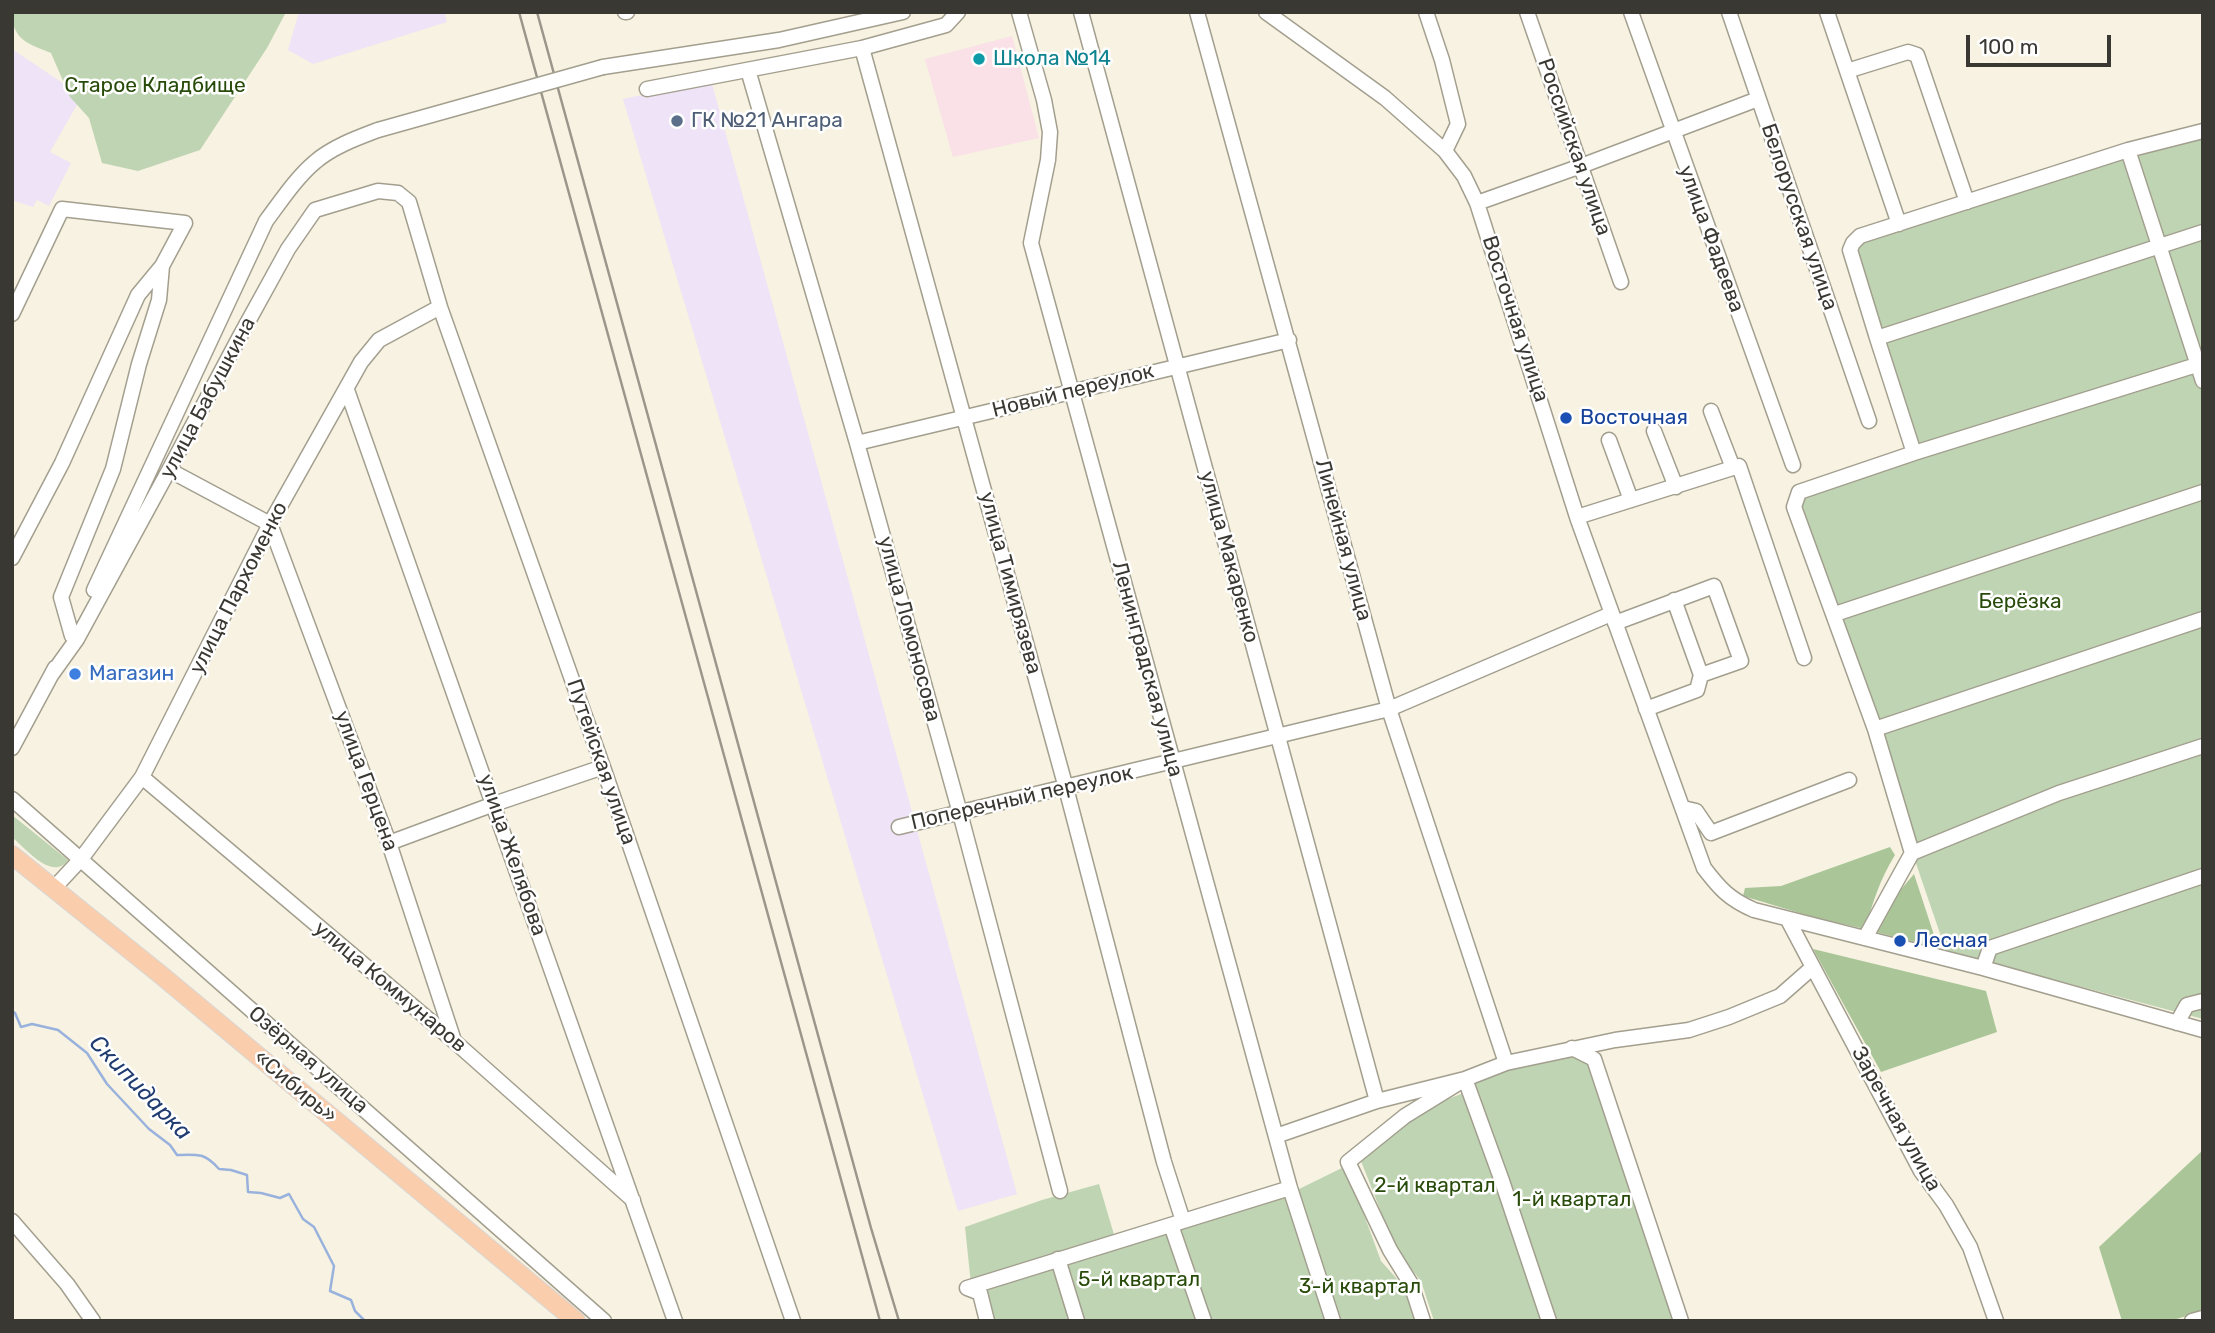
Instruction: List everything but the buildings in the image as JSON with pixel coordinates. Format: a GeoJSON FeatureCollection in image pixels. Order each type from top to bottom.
{"type":"FeatureCollection","features":[{"type":"Feature","properties":{"kind":"main road","name":"«Сибирь»"},"geometry":{"type":"LineString","coordinates":[[12,855],[576,1321]]}},
{"type":"Feature","properties":{"kind":"street"},"geometry":{"type":"LineString","coordinates":[[12,748],[72,636],[266,221],[287,192],[316,161],[349,142],[378,130],[603,67],[779,40],[903,12]]}},
{"type":"Feature","properties":{"kind":"street"},"geometry":{"type":"LineString","coordinates":[[647,89],[862,48],[946,25],[958,12]]}},
{"type":"Feature","properties":{"kind":"street","name":"Ленинградская улица"},"geometry":{"type":"LineString","coordinates":[[1019,12],[1044,100],[1050,132],[1048,160],[1031,243],[1290,1188],[1333,1321]]}},
{"type":"Feature","properties":{"kind":"street","name":"улица Макаренко"},"geometry":{"type":"LineString","coordinates":[[1081,12],[1377,1101]]}},
{"type":"Feature","properties":{"kind":"street","name":"Линейная улица"},"geometry":{"type":"LineString","coordinates":[[1197,12],[1389,709],[1506,1063]]}},
{"type":"Feature","properties":{"kind":"street","name":"Восточная улица"},"geometry":{"type":"LineString","coordinates":[[1266,12],[1385,98],[1445,151],[1464,176],[1477,203],[1577,517],[1613,619],[1704,868],[1718,887],[1734,901],[1754,910],[1983,968],[2203,1030]]}},
{"type":"Feature","properties":{"kind":"street"},"geometry":{"type":"LineString","coordinates":[[1426,12],[1442,60],[1458,124],[1445,151]]}},
{"type":"Feature","properties":{"kind":"street","name":"Российская улица"},"geometry":{"type":"LineString","coordinates":[[1527,12],[1621,282]]}},
{"type":"Feature","properties":{"kind":"street","name":"улица Фадеева"},"geometry":{"type":"LineString","coordinates":[[1631,12],[1793,465]]}},
{"type":"Feature","properties":{"kind":"street","name":"Белорусская улица"},"geometry":{"type":"LineString","coordinates":[[1730,12],[1869,421]]}},
{"type":"Feature","properties":{"kind":"street"},"geometry":{"type":"LineString","coordinates":[[1827,12],[1899,224]]}},
{"type":"Feature","properties":{"kind":"street","name":"улица Тимирязева"},"geometry":{"type":"LineString","coordinates":[[862,48],[1066,788],[1204,1321]]}},
{"type":"Feature","properties":{"kind":"street"},"geometry":{"type":"LineString","coordinates":[[1847,71],[1908,52],[1917,55],[1967,202]]}},
{"type":"Feature","properties":{"kind":"street","name":"улица Ломоносова"},"geometry":{"type":"LineString","coordinates":[[748,70],[858,443],[1060,1191]]}},
{"type":"Feature","properties":{"kind":"street"},"geometry":{"type":"LineString","coordinates":[[1477,203],[1758,99]]}},
{"type":"Feature","properties":{"kind":"street"},"geometry":{"type":"LineString","coordinates":[[1914,453],[1850,250],[1853,243],[1860,236],[2128,150],[2203,131]]}},
{"type":"Feature","properties":{"kind":"street"},"geometry":{"type":"LineString","coordinates":[[2128,150],[2200,364],[2203,381]]}},
{"type":"Feature","properties":{"kind":"street","name":"улица Бабушкина"},"geometry":{"type":"LineString","coordinates":[[52,674],[77,639],[288,248],[315,210],[378,191],[398,193],[409,202]]}},
{"type":"Feature","properties":{"kind":"street","name":"Путейская улица"},"geometry":{"type":"LineString","coordinates":[[409,202],[440,307],[603,766],[793,1321]]}},
{"type":"Feature","properties":{"kind":"street"},"geometry":{"type":"LineString","coordinates":[[12,314],[62,209],[185,223],[162,266],[138,295],[62,463],[12,558]]}},
{"type":"Feature","properties":{"kind":"street"},"geometry":{"type":"LineString","coordinates":[[1877,338],[2203,232]]}},
{"type":"Feature","properties":{"kind":"street"},"geometry":{"type":"LineString","coordinates":[[72,636],[61,597],[113,469],[139,364],[159,300],[162,266]]}},
{"type":"Feature","properties":{"kind":"street","name":"улица Пархоменко"},"geometry":{"type":"LineString","coordinates":[[54,888],[81,859],[142,777],[270,524],[361,362],[379,340],[440,307]]}},
{"type":"Feature","properties":{"kind":"street","name":"Новый переулок"},"geometry":{"type":"LineString","coordinates":[[858,443],[1289,340]]}},
{"type":"Feature","properties":{"kind":"street"},"geometry":{"type":"LineString","coordinates":[[1912,853],[1875,729],[1794,507],[1798,492],[2200,364]]}},
{"type":"Feature","properties":{"kind":"street","name":"улица Желябова"},"geometry":{"type":"LineString","coordinates":[[347,390],[676,1321]]}},
{"type":"Feature","properties":{"kind":"street"},"geometry":{"type":"LineString","coordinates":[[1711,411],[1733,468]]}},
{"type":"Feature","properties":{"kind":"street"},"geometry":{"type":"LineString","coordinates":[[1654,431],[1676,486]]}},
{"type":"Feature","properties":{"kind":"street"},"geometry":{"type":"LineString","coordinates":[[1609,440],[1632,500]]}},
{"type":"Feature","properties":{"kind":"street"},"geometry":{"type":"LineString","coordinates":[[1577,517],[1739,466],[1804,658]]}},
{"type":"Feature","properties":{"kind":"street"},"geometry":{"type":"LineString","coordinates":[[169,471],[270,524]]}},
{"type":"Feature","properties":{"kind":"street"},"geometry":{"type":"LineString","coordinates":[[1835,614],[2203,492]]}},
{"type":"Feature","properties":{"kind":"street","name":"улица Герцена"},"geometry":{"type":"LineString","coordinates":[[270,524],[389,843],[454,1041]]}},
{"type":"Feature","properties":{"kind":"street","name":"Поперечный переулок"},"geometry":{"type":"LineString","coordinates":[[899,827],[1389,709],[1613,619],[1714,586],[1741,661],[1702,675]]}},
{"type":"Feature","properties":{"kind":"street"},"geometry":{"type":"LineString","coordinates":[[1646,709],[1698,690],[1702,675],[1674,600]]}},
{"type":"Feature","properties":{"kind":"street"},"geometry":{"type":"LineString","coordinates":[[1875,729],[2203,619]]}},
{"type":"Feature","properties":{"kind":"street"},"geometry":{"type":"LineString","coordinates":[[1865,938],[1912,853],[2059,793],[2203,746]]}},
{"type":"Feature","properties":{"kind":"street"},"geometry":{"type":"LineString","coordinates":[[389,843],[603,766]]}},
{"type":"Feature","properties":{"kind":"street","name":"улица Коммунаров"},"geometry":{"type":"LineString","coordinates":[[142,777],[454,1041],[634,1201]]}},
{"type":"Feature","properties":{"kind":"street"},"geometry":{"type":"LineString","coordinates":[[1682,808],[1696,811],[1711,832],[1849,780]]}},
{"type":"Feature","properties":{"kind":"street","name":"Озёрная улица"},"geometry":{"type":"LineString","coordinates":[[12,799],[604,1321]]}},
{"type":"Feature","properties":{"kind":"street"},"geometry":{"type":"LineString","coordinates":[[1983,968],[1990,948],[2203,876]]}},
{"type":"Feature","properties":{"kind":"street","name":"Заречная улица"},"geometry":{"type":"LineString","coordinates":[[1788,920],[1921,1171],[1946,1205],[1970,1247],[1996,1321]]}},
{"type":"Feature","properties":{"kind":"street"},"geometry":{"type":"LineString","coordinates":[[1276,1136],[1377,1101],[1465,1079],[1506,1063],[1615,1040],[1689,1030],[1730,1017],[1780,996],[1813,967]]}},
{"type":"Feature","properties":{"kind":"street"},"geometry":{"type":"LineString","coordinates":[[2177,1023],[2187,1005],[2203,1001]]}},
{"type":"Feature","properties":{"kind":"street"},"geometry":{"type":"LineString","coordinates":[[1572,1048],[1594,1059],[1681,1321]]}},
{"type":"Feature","properties":{"kind":"street"},"geometry":{"type":"LineString","coordinates":[[1423,1321],[1411,1284],[1390,1250],[1348,1162],[1405,1116],[1465,1079]]}},
{"type":"Feature","properties":{"kind":"street"},"geometry":{"type":"LineString","coordinates":[[1465,1079],[1549,1321]]}},
{"type":"Feature","properties":{"kind":"street"},"geometry":{"type":"LineString","coordinates":[[987,1321],[980,1293],[967,1288],[1290,1188]]}},
{"type":"Feature","properties":{"kind":"street"},"geometry":{"type":"LineString","coordinates":[[12,1221],[67,1284],[93,1321]]}},
{"type":"Feature","properties":{"kind":"street"},"geometry":{"type":"LineString","coordinates":[[1058,1259],[1077,1321]]}},
{"type":"Feature","properties":{"kind":"street"},"geometry":{"type":"LineString","coordinates":[[2192,1321],[2203,1318]]}},
{"type":"Feature","properties":{"kind":"shaded area"},"geometry":{"type":"Polygon","coordinates":[[[299,12],[444,12],[447,22],[313,64],[288,50],[299,12]]]}},
{"type":"Feature","properties":{"kind":"shaded area"},"geometry":{"type":"Polygon","coordinates":[[[1012,36],[1039,138],[953,157],[925,59],[1012,36]]]}},
{"type":"Feature","properties":{"kind":"shaded area"},"geometry":{"type":"Polygon","coordinates":[[[12,49],[82,96],[50,152],[71,163],[49,206],[37,200],[33,207],[12,200],[12,49]]]}},
{"type":"Feature","properties":{"kind":"shaded area"},"geometry":{"type":"Polygon","coordinates":[[[711,80],[1017,1194],[958,1211],[623,99],[711,80]]]}},
{"type":"Feature","properties":{"kind":"green space","name":"Старое Кладбище"},"geometry":{"type":"Polygon","coordinates":[[[12,12],[286,12],[267,48],[200,150],[138,171],[102,163],[89,118],[70,97],[51,53],[23,40],[15,29],[12,12]]]}},
{"type":"Feature","properties":{"kind":"green space","name":"Берёзка"},"geometry":{"type":"Polygon","coordinates":[[[2203,132],[2203,1019],[1946,951],[1794,507],[1799,492],[1914,453],[1853,243],[2203,132]]]}},
{"type":"Feature","properties":{"kind":"green space"},"geometry":{"type":"Polygon","coordinates":[[[12,815],[68,860],[62,866],[55,867],[31,855],[12,837],[12,815]]]}},
{"type":"Feature","properties":{"kind":"green space"},"geometry":{"type":"Polygon","coordinates":[[[1890,847],[1895,855],[1881,882],[1865,929],[1743,896],[1745,888],[1781,886],[1890,847]]]}},
{"type":"Feature","properties":{"kind":"green space"},"geometry":{"type":"Polygon","coordinates":[[[1914,874],[1935,938],[1926,945],[1872,931],[1882,912],[1914,874]]]}},
{"type":"Feature","properties":{"kind":"green space"},"geometry":{"type":"Polygon","coordinates":[[[1813,949],[1986,991],[1997,1032],[1881,1072],[1813,949]]]}},
{"type":"Feature","properties":{"kind":"green space","name":"1-й квартал"},"geometry":{"type":"Polygon","coordinates":[[[1573,1055],[1587,1064],[1674,1321],[1552,1321],[1469,1080],[1573,1055]]]}},
{"type":"Feature","properties":{"kind":"green space","name":"2-й квартал"},"geometry":{"type":"Polygon","coordinates":[[[1466,1092],[1545,1321],[1434,1321],[1421,1281],[1397,1252],[1359,1156],[1415,1112],[1466,1092]]]}},
{"type":"Feature","properties":{"kind":"green space"},"geometry":{"type":"Polygon","coordinates":[[[2203,1150],[2203,1311],[2170,1321],[2122,1321],[2099,1247],[2203,1150]]]}},
{"type":"Feature","properties":{"kind":"green space","name":"3-й квартал"},"geometry":{"type":"Polygon","coordinates":[[[1346,1166],[1381,1261],[1405,1288],[1416,1321],[1337,1321],[1295,1191],[1346,1166]]]}},
{"type":"Feature","properties":{"kind":"green space"},"geometry":{"type":"Polygon","coordinates":[[[1099,1184],[1115,1238],[971,1284],[965,1227],[1042,1200],[1099,1184]]]}},
{"type":"Feature","properties":{"kind":"green space"},"geometry":{"type":"Polygon","coordinates":[[[1288,1192],[1328,1321],[1207,1321],[1176,1227],[1288,1192]]]}},
{"type":"Feature","properties":{"kind":"green space","name":"5-й квартал"},"geometry":{"type":"Polygon","coordinates":[[[1165,1229],[1197,1321],[1080,1321],[1062,1264],[1165,1229]]]}},
{"type":"Feature","properties":{"kind":"green space"},"geometry":{"type":"Polygon","coordinates":[[[1056,1264],[1074,1321],[990,1321],[982,1287],[1056,1264]]]}},
{"type":"Feature","properties":{"kind":"waterway","name":"Скипидарка"},"geometry":{"type":"LineString","coordinates":[[12,1011],[21,1027],[32,1024],[58,1030],[87,1053],[107,1084],[177,1155],[201,1156],[219,1169],[247,1175],[248,1192],[280,1198],[289,1194],[303,1219],[314,1227],[334,1266],[330,1291],[351,1300],[355,1311],[365,1321]]}},
{"type":"Feature","properties":{"kind":"railway"},"geometry":{"type":"LineString","coordinates":[[519,12],[880,1321]]}},
{"type":"Feature","properties":{"kind":"railway"},"geometry":{"type":"LineString","coordinates":[[537,12],[871,1228],[899,1321]]}},
{"type":"Feature","properties":{"kind":"place","name":"Школа №14"},"geometry":{"type":"Point","coordinates":[979,59]}},
{"type":"Feature","properties":{"kind":"place","name":"ГК №21 Ангара"},"geometry":{"type":"Point","coordinates":[677,121]}},
{"type":"Feature","properties":{"kind":"place","name":"Восточная"},"geometry":{"type":"Point","coordinates":[1566,418]}},
{"type":"Feature","properties":{"kind":"place","name":"Магазин"},"geometry":{"type":"Point","coordinates":[75,674]}},
{"type":"Feature","properties":{"kind":"place","name":"Лесная"},"geometry":{"type":"Point","coordinates":[1900,941]}}]}
